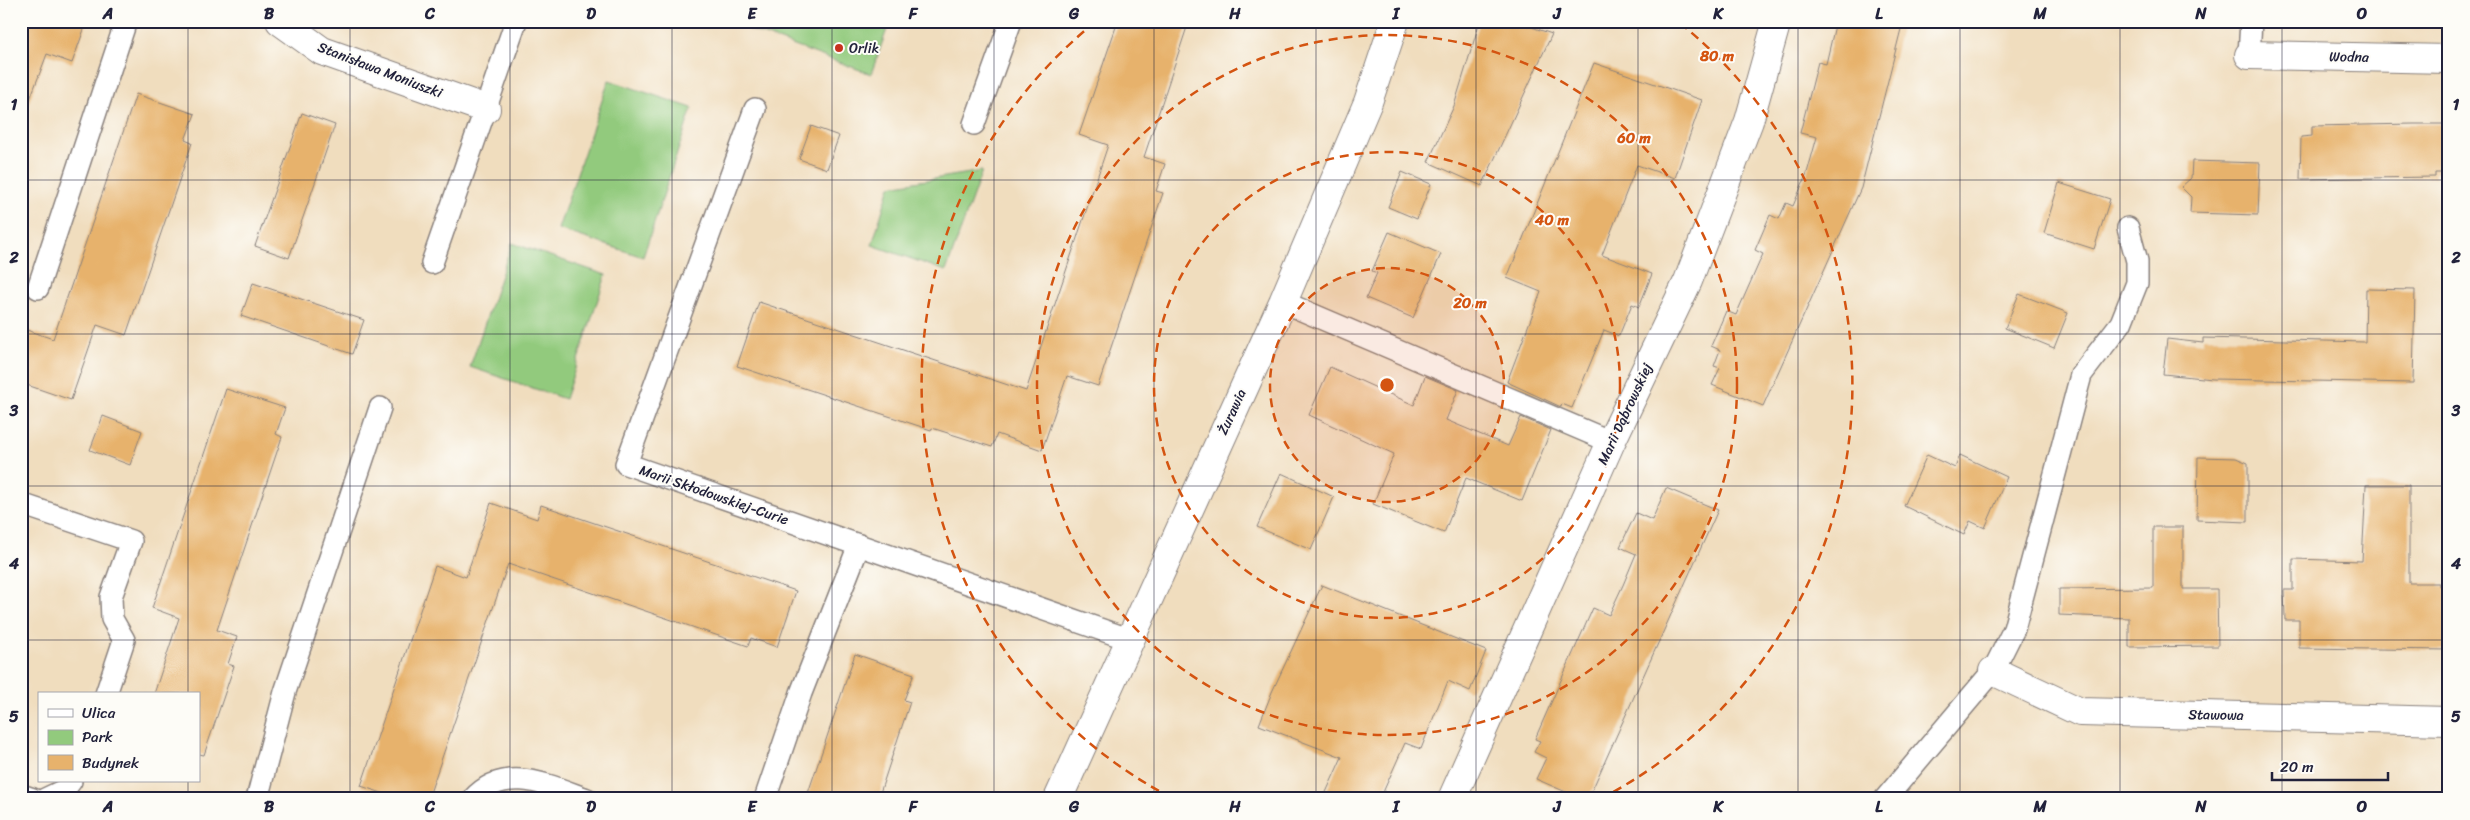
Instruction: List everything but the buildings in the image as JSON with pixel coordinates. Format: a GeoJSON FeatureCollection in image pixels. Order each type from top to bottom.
{"type":"FeatureCollection","features":[{"type":"Feature","properties":{"kind":"street","name":"Stanisława Moniuszki"},"geometry":{"type":"LineString","coordinates":[[280,21],[322,51],[486,109]]}},
{"type":"Feature","properties":{"kind":"street","name":"Żurawia"},"geometry":{"type":"LineString","coordinates":[[1058,799],[1283,302],[1368,102],[1394,21]]}},
{"type":"Feature","properties":{"kind":"street","name":"Marii Dąbrowskiej"},"geometry":{"type":"LineString","coordinates":[[1452,799],[1611,442],[1688,282],[1749,121],[1776,21]]}},
{"type":"Feature","properties":{"kind":"street","name":"Wodna"},"geometry":{"type":"LineString","coordinates":[[2250,55],[2449,59]]}},
{"type":"Feature","properties":{"kind":"street","name":"Stawowa"},"geometry":{"type":"LineString","coordinates":[[1993,671],[2080,712],[2449,721]]}},
{"type":"Feature","properties":{"kind":"lane"},"geometry":{"type":"LineString","coordinates":[[38,288],[126,21]]}},
{"type":"Feature","properties":{"kind":"lane"},"geometry":{"type":"LineString","coordinates":[[432,263],[516,21]]}},
{"type":"Feature","properties":{"kind":"lane"},"geometry":{"type":"LineString","coordinates":[[974,124],[1011,21]]}},
{"type":"Feature","properties":{"kind":"lane"},"geometry":{"type":"LineString","coordinates":[[2250,55],[2251,21]]}},
{"type":"Feature","properties":{"kind":"lane","name":"Marii Skłodowskiej-Curie"},"geometry":{"type":"LineString","coordinates":[[755,109],[626,464],[1131,640]]}},
{"type":"Feature","properties":{"kind":"lane"},"geometry":{"type":"LineString","coordinates":[[1885,799],[1993,671],[2014,629],[2082,376],[2121,323],[2137,282],[2138,261],[2128,228]]}},
{"type":"Feature","properties":{"kind":"lane"},"geometry":{"type":"LineString","coordinates":[[1283,302],[1611,442]]}},
{"type":"Feature","properties":{"kind":"lane"},"geometry":{"type":"LineString","coordinates":[[257,799],[285,692],[380,408]]}},
{"type":"Feature","properties":{"kind":"lane"},"geometry":{"type":"LineString","coordinates":[[21,504],[131,541],[112,597],[112,619],[124,640],[107,692]]}},
{"type":"Feature","properties":{"kind":"lane"},"geometry":{"type":"LineString","coordinates":[[765,799],[805,684],[859,545]]}},
{"type":"Feature","properties":{"kind":"lane"},"geometry":{"type":"LineString","coordinates":[[473,799],[492,785],[524,778],[587,799]]}},
{"type":"Feature","properties":{"kind":"lane"},"geometry":{"type":"LineString","coordinates":[[45,799],[64,790],[71,782]]}},
{"type":"Feature","properties":{"kind":"lane"},"geometry":{"type":"LineString","coordinates":[[21,795],[33,799]]}},
{"type":"Feature","properties":{"kind":"green space","name":"Orlik"},"geometry":{"type":"Polygon","coordinates":[[[726,21],[890,21],[871,74],[726,21]]]}},
{"type":"Feature","properties":{"kind":"green space"},"geometry":{"type":"Polygon","coordinates":[[[609,80],[692,108],[643,257],[558,229],[609,80]]]}},
{"type":"Feature","properties":{"kind":"green space"},"geometry":{"type":"Polygon","coordinates":[[[982,171],[946,271],[872,245],[890,186],[982,171]]]}},
{"type":"Feature","properties":{"kind":"green space"},"geometry":{"type":"Polygon","coordinates":[[[512,243],[606,275],[565,399],[470,367],[512,243]]]}},
{"type":"Feature","properties":{"kind":"place","name":"Orlik"},"geometry":{"type":"Point","coordinates":[839,48]}}]}
